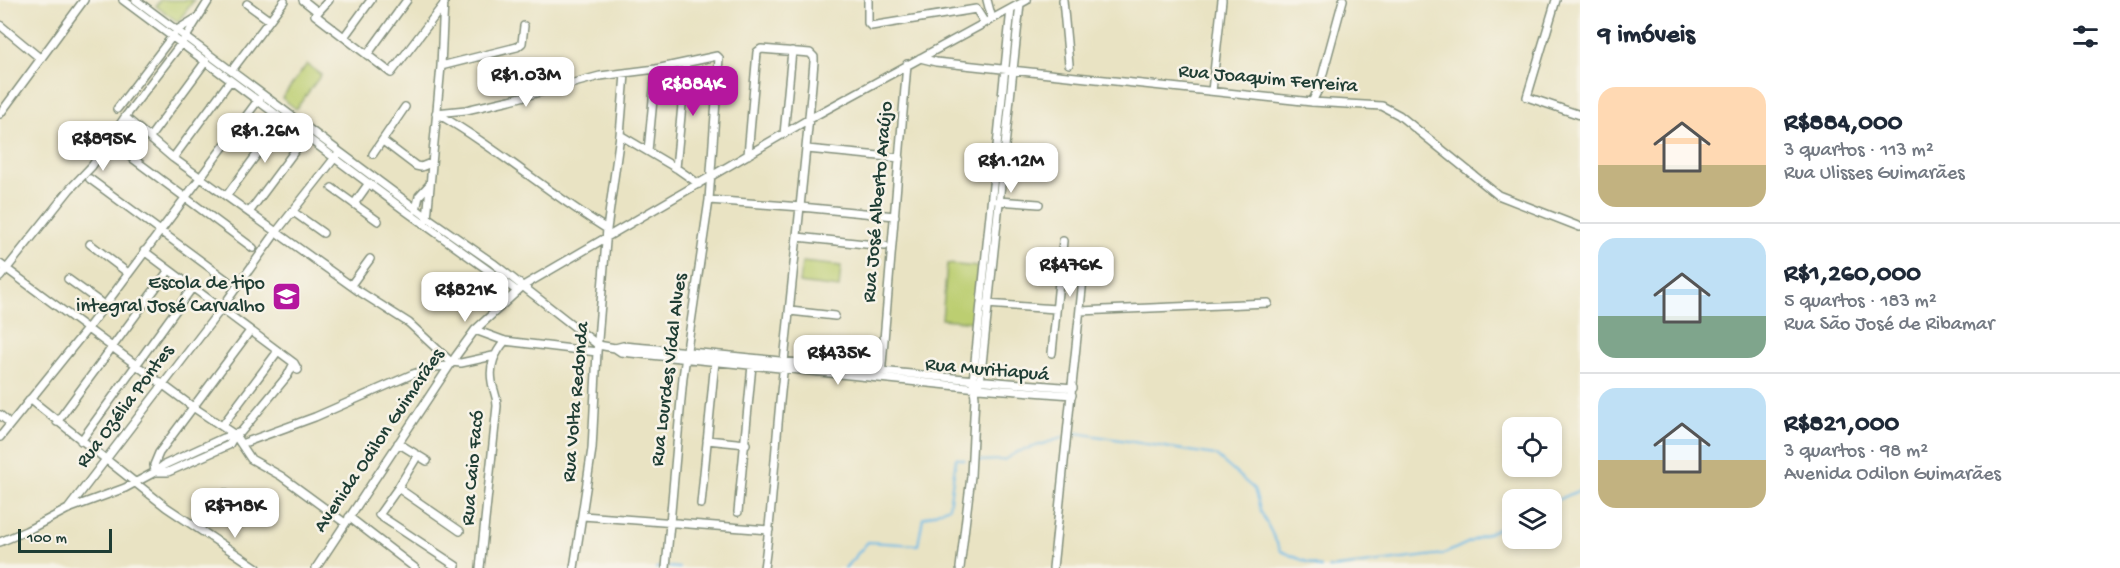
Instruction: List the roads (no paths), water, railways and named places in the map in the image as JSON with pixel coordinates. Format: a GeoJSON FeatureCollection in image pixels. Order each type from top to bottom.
{"type":"FeatureCollection","features":[{"type":"Feature","properties":{"kind":"street"},"geometry":{"type":"LineString","coordinates":[[0,114],[84,0]]}},
{"type":"Feature","properties":{"kind":"street"},"geometry":{"type":"LineString","coordinates":[[123,0],[158,21]]}},
{"type":"Feature","properties":{"kind":"street"},"geometry":{"type":"LineString","coordinates":[[136,0],[175,34],[181,44],[230,81],[260,97],[300,126],[416,218],[426,221]]}},
{"type":"Feature","properties":{"kind":"street"},"geometry":{"type":"LineString","coordinates":[[0,278],[3,266],[92,166],[125,117],[186,37],[209,0]]}},
{"type":"Feature","properties":{"kind":"street"},"geometry":{"type":"LineString","coordinates":[[303,0],[318,12]]}},
{"type":"Feature","properties":{"kind":"street"},"geometry":{"type":"LineString","coordinates":[[329,0],[315,15],[391,73],[444,2]]}},
{"type":"Feature","properties":{"kind":"street"},"geometry":{"type":"LineString","coordinates":[[344,37],[371,0]]}},
{"type":"Feature","properties":{"kind":"street"},"geometry":{"type":"LineString","coordinates":[[367,55],[407,0]]}},
{"type":"Feature","properties":{"kind":"street"},"geometry":{"type":"LineString","coordinates":[[868,0],[868,23],[871,26],[976,9],[985,22]]}},
{"type":"Feature","properties":{"kind":"street"},"geometry":{"type":"LineString","coordinates":[[987,0],[992,19]]}},
{"type":"Feature","properties":{"kind":"street"},"geometry":{"type":"LineString","coordinates":[[1063,0],[1069,64]]}},
{"type":"Feature","properties":{"kind":"street"},"geometry":{"type":"LineString","coordinates":[[1212,91],[1222,0]]}},
{"type":"Feature","properties":{"kind":"street"},"geometry":{"type":"LineString","coordinates":[[1312,102],[1319,88],[1343,0]]}},
{"type":"Feature","properties":{"kind":"street"},"geometry":{"type":"LineString","coordinates":[[1556,0],[1527,97],[1580,115]]}},
{"type":"Feature","properties":{"kind":"street"},"geometry":{"type":"LineString","coordinates":[[232,70],[284,1]]}},
{"type":"Feature","properties":{"kind":"street"},"geometry":{"type":"LineString","coordinates":[[426,221],[441,66],[444,2]]}},
{"type":"Feature","properties":{"kind":"street"},"geometry":{"type":"LineString","coordinates":[[960,568],[968,504],[975,397],[989,304],[1012,69],[1024,2]]}},
{"type":"Feature","properties":{"kind":"street","name":"Avenida Odilon Guimarães"},"geometry":{"type":"LineString","coordinates":[[316,568],[450,364],[475,330],[520,289],[809,119],[1024,2]]}},
{"type":"Feature","properties":{"kind":"street"},"geometry":{"type":"LineString","coordinates":[[248,4],[269,20]]}},
{"type":"Feature","properties":{"kind":"street"},"geometry":{"type":"LineString","coordinates":[[977,384],[980,303],[1011,9]]}},
{"type":"Feature","properties":{"kind":"street"},"geometry":{"type":"LineString","coordinates":[[117,109],[175,34],[197,18]]}},
{"type":"Feature","properties":{"kind":"street"},"geometry":{"type":"LineString","coordinates":[[441,66],[517,47],[522,43],[524,26]]}},
{"type":"Feature","properties":{"kind":"street"},"geometry":{"type":"LineString","coordinates":[[2,30],[41,59]]}},
{"type":"Feature","properties":{"kind":"street"},"geometry":{"type":"LineString","coordinates":[[175,34],[186,37],[232,70],[283,119],[300,126],[306,136],[416,208],[426,221],[491,266],[597,348]]}},
{"type":"Feature","properties":{"kind":"street"},"geometry":{"type":"LineString","coordinates":[[748,155],[756,55],[761,49],[812,54],[814,62],[807,149],[783,365],[770,530],[764,568]]}},
{"type":"Feature","properties":{"kind":"street"},"geometry":{"type":"LineString","coordinates":[[784,134],[792,51]]}},
{"type":"Feature","properties":{"kind":"street","name":"Rua Lourdes Vídal Alves"},"geometry":{"type":"LineString","coordinates":[[666,568],[687,355],[709,200],[720,60],[717,56],[686,63]]}},
{"type":"Feature","properties":{"kind":"street","name":"Rua Joaquim Ferreira"},"geometry":{"type":"LineString","coordinates":[[919,58],[936,62],[1386,108],[1399,115],[1498,195],[1580,227]]}},
{"type":"Feature","properties":{"kind":"street"},"geometry":{"type":"LineString","coordinates":[[150,137],[206,61]]}},
{"type":"Feature","properties":{"kind":"street"},"geometry":{"type":"LineString","coordinates":[[436,113],[466,110],[600,76],[686,63],[676,168]]}},
{"type":"Feature","properties":{"kind":"street","name":"Rua José Alberto Araújo"},"geometry":{"type":"LineString","coordinates":[[881,375],[907,64]]}},
{"type":"Feature","properties":{"kind":"street"},"geometry":{"type":"LineString","coordinates":[[648,151],[656,69]]}},
{"type":"Feature","properties":{"kind":"street","name":"Rua Volta Redonda"},"geometry":{"type":"LineString","coordinates":[[574,568],[595,421],[597,348],[606,238],[620,135],[625,74]]}},
{"type":"Feature","properties":{"kind":"street"},"geometry":{"type":"LineString","coordinates":[[173,158],[230,81]]}},
{"type":"Feature","properties":{"kind":"street"},"geometry":{"type":"LineString","coordinates":[[136,85],[145,91]]}},
{"type":"Feature","properties":{"kind":"street"},"geometry":{"type":"LineString","coordinates":[[0,437],[88,328],[260,97]]}},
{"type":"Feature","properties":{"kind":"street"},"geometry":{"type":"LineString","coordinates":[[373,154],[405,107]]}},
{"type":"Feature","properties":{"kind":"street"},"geometry":{"type":"LineString","coordinates":[[436,113],[471,133],[584,216],[607,229]]}},
{"type":"Feature","properties":{"kind":"street"},"geometry":{"type":"LineString","coordinates":[[125,117],[173,158],[351,285],[409,323],[450,364]]}},
{"type":"Feature","properties":{"kind":"street"},"geometry":{"type":"LineString","coordinates":[[227,195],[283,119]]}},
{"type":"Feature","properties":{"kind":"street"},"geometry":{"type":"LineString","coordinates":[[620,135],[699,184]]}},
{"type":"Feature","properties":{"kind":"street"},"geometry":{"type":"LineString","coordinates":[[250,212],[306,136]]}},
{"type":"Feature","properties":{"kind":"street"},"geometry":{"type":"LineString","coordinates":[[382,141],[416,166],[421,167],[431,162]]}},
{"type":"Feature","properties":{"kind":"street"},"geometry":{"type":"LineString","coordinates":[[116,146],[253,248]]}},
{"type":"Feature","properties":{"kind":"street"},"geometry":{"type":"LineString","coordinates":[[807,149],[900,158]]}},
{"type":"Feature","properties":{"kind":"street","name":"Rua Ozélia Pontes"},"geometry":{"type":"LineString","coordinates":[[68,509],[221,309],[276,231],[337,155]]}},
{"type":"Feature","properties":{"kind":"street"},"geometry":{"type":"LineString","coordinates":[[90,178],[228,281]]}},
{"type":"Feature","properties":{"kind":"street"},"geometry":{"type":"LineString","coordinates":[[354,204],[369,183]]}},
{"type":"Feature","properties":{"kind":"street"},"geometry":{"type":"LineString","coordinates":[[416,218],[419,196],[430,184]]}},
{"type":"Feature","properties":{"kind":"street"},"geometry":{"type":"LineString","coordinates":[[332,188],[378,221]]}},
{"type":"Feature","properties":{"kind":"street"},"geometry":{"type":"LineString","coordinates":[[709,200],[896,216]]}},
{"type":"Feature","properties":{"kind":"street"},"geometry":{"type":"LineString","coordinates":[[998,201],[1039,204]]}},
{"type":"Feature","properties":{"kind":"street"},"geometry":{"type":"LineString","coordinates":[[292,211],[323,233]]}},
{"type":"Feature","properties":{"kind":"street"},"geometry":{"type":"LineString","coordinates":[[797,237],[885,246]]}},
{"type":"Feature","properties":{"kind":"street"},"geometry":{"type":"LineString","coordinates":[[1052,353],[1063,241]]}},
{"type":"Feature","properties":{"kind":"street"},"geometry":{"type":"LineString","coordinates":[[90,244],[128,273]]}},
{"type":"Feature","properties":{"kind":"street"},"geometry":{"type":"LineString","coordinates":[[0,542],[68,509],[136,483],[164,465],[223,438],[235,435],[249,424],[296,367],[144,251]]}},
{"type":"Feature","properties":{"kind":"street"},"geometry":{"type":"LineString","coordinates":[[351,285],[370,259]]}},
{"type":"Feature","properties":{"kind":"street"},"geometry":{"type":"LineString","coordinates":[[1053,568],[1085,261]]}},
{"type":"Feature","properties":{"kind":"street"},"geometry":{"type":"LineString","coordinates":[[3,266],[163,386],[235,435],[251,459],[281,476],[415,568]]}},
{"type":"Feature","properties":{"kind":"street"},"geometry":{"type":"LineString","coordinates":[[57,422],[169,270]]}},
{"type":"Feature","properties":{"kind":"street"},"geometry":{"type":"LineString","coordinates":[[68,279],[104,305]]}},
{"type":"Feature","properties":{"kind":"street"},"geometry":{"type":"LineString","coordinates":[[81,441],[192,288]]}},
{"type":"Feature","properties":{"kind":"street"},"geometry":{"type":"LineString","coordinates":[[980,303],[1056,309]]}},
{"type":"Feature","properties":{"kind":"street"},"geometry":{"type":"LineString","coordinates":[[1080,311],[1268,303]]}},
{"type":"Feature","properties":{"kind":"street"},"geometry":{"type":"LineString","coordinates":[[790,311],[835,316]]}},
{"type":"Feature","properties":{"kind":"street","name":"Rua Muritiapuá"},"geometry":{"type":"LineString","coordinates":[[475,330],[505,341],[597,348],[623,346],[783,365],[1072,392]]}},
{"type":"Feature","properties":{"kind":"street"},"geometry":{"type":"LineString","coordinates":[[155,472],[154,465],[159,453],[250,331]]}},
{"type":"Feature","properties":{"kind":"street"},"geometry":{"type":"LineString","coordinates":[[241,444],[315,417],[413,374],[434,367],[493,356],[505,341]]}},
{"type":"Feature","properties":{"kind":"street"},"geometry":{"type":"LineString","coordinates":[[222,426],[278,351]]}},
{"type":"Feature","properties":{"kind":"street","name":"Rua Muritiapuá"},"geometry":{"type":"LineString","coordinates":[[687,355],[752,365],[783,365]]}},
{"type":"Feature","properties":{"kind":"street","name":"Rua Caio Facó"},"geometry":{"type":"LineString","coordinates":[[480,568],[497,406],[492,381],[493,356]]}},
{"type":"Feature","properties":{"kind":"street"},"geometry":{"type":"LineString","coordinates":[[701,504],[715,361]]}},
{"type":"Feature","properties":{"kind":"street"},"geometry":{"type":"LineString","coordinates":[[738,512],[752,365]]}},
{"type":"Feature","properties":{"kind":"street"},"geometry":{"type":"LineString","coordinates":[[30,399],[166,507],[256,568]]}},
{"type":"Feature","properties":{"kind":"street"},"geometry":{"type":"LineString","coordinates":[[707,440],[746,444]]}},
{"type":"Feature","properties":{"kind":"street"},"geometry":{"type":"LineString","coordinates":[[398,443],[427,461]]}},
{"type":"Feature","properties":{"kind":"street"},"geometry":{"type":"LineString","coordinates":[[418,455],[379,515],[456,566]]}},
{"type":"Feature","properties":{"kind":"street"},"geometry":{"type":"LineString","coordinates":[[398,488],[460,531]]}},
{"type":"Feature","properties":{"kind":"street"},"geometry":{"type":"LineString","coordinates":[[200,530],[225,493]]}},
{"type":"Feature","properties":{"kind":"street"},"geometry":{"type":"LineString","coordinates":[[583,516],[770,530]]}},
{"type":"Feature","properties":{"kind":"waterway"},"geometry":{"type":"LineString","coordinates":[[1071,435],[1077,433],[1215,455],[1254,489],[1261,512],[1281,551],[1321,568]]}},
{"type":"Feature","properties":{"kind":"waterway"},"geometry":{"type":"LineString","coordinates":[[974,461],[1004,460],[1017,452],[1065,437]]}},
{"type":"Feature","properties":{"kind":"waterway"},"geometry":{"type":"LineString","coordinates":[[845,568],[868,542],[918,545],[923,518],[949,507],[956,458],[965,460]]}},
{"type":"Feature","properties":{"kind":"waterway"},"geometry":{"type":"LineString","coordinates":[[1562,498],[1580,490]]}},
{"type":"Feature","properties":{"kind":"waterway"},"geometry":{"type":"LineString","coordinates":[[1329,568],[1444,554],[1502,527]]}},
{"type":"Feature","properties":{"kind":"waterway"},"geometry":{"type":"LineString","coordinates":[[656,568],[664,567]]}},
{"type":"Feature","properties":{"kind":"waterway"},"geometry":{"type":"LineString","coordinates":[[668,567],[680,568]]}},
{"type":"Feature","properties":{"kind":"place","name":"Escola de tipo integral José Carvalho"},"geometry":{"type":"Point","coordinates":[286,296]}}]}
